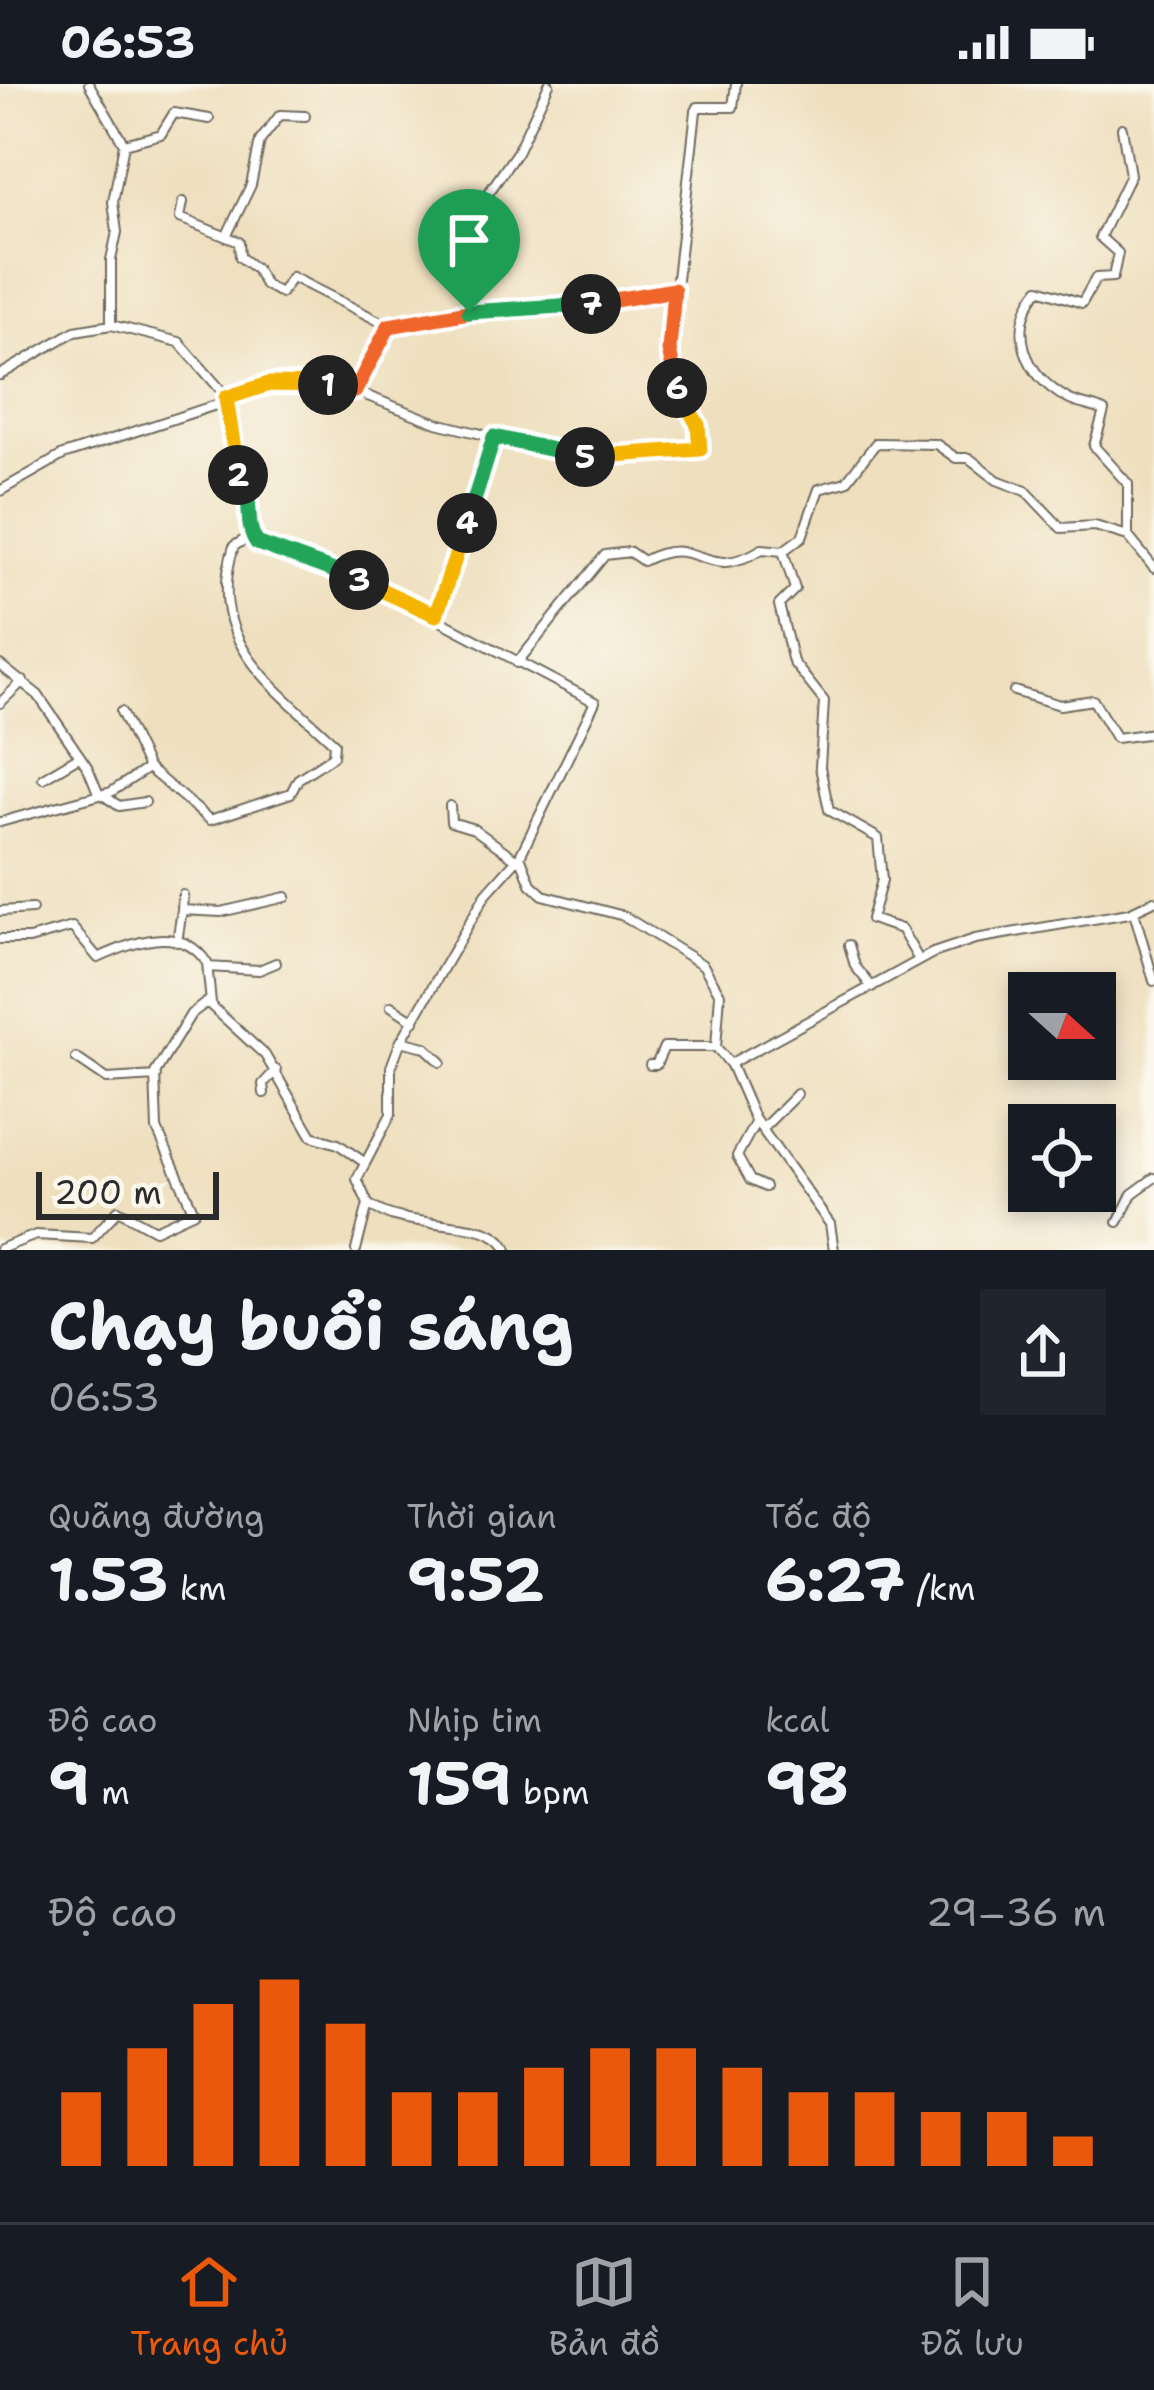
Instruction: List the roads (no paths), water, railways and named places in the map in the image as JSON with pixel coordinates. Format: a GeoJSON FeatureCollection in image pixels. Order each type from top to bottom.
{"type":"FeatureCollection","features":[{"type":"Feature","properties":{"kind":"street"},"geometry":{"type":"LineString","coordinates":[[89,84],[124,144],[113,202],[117,232],[111,260],[111,325]]}},
{"type":"Feature","properties":{"kind":"street"},"geometry":{"type":"LineString","coordinates":[[469,312],[483,201],[517,152],[549,84]]}},
{"type":"Feature","properties":{"kind":"street"},"geometry":{"type":"LineString","coordinates":[[0,490],[63,454],[283,383],[355,391],[386,407],[580,457],[700,449],[699,430],[678,391],[669,350],[674,290],[696,111],[698,107],[733,107],[736,84]]}},
{"type":"Feature","properties":{"kind":"street"},"geometry":{"type":"LineString","coordinates":[[124,144],[161,134],[174,112],[209,119]]}},
{"type":"Feature","properties":{"kind":"street"},"geometry":{"type":"LineString","coordinates":[[226,237],[251,185],[260,141],[280,115],[305,116]]}},
{"type":"Feature","properties":{"kind":"street"},"geometry":{"type":"LineString","coordinates":[[1122,128],[1130,175],[1100,237],[1118,253],[1113,277],[1096,278],[1082,303],[1039,289],[1019,338],[1023,355],[1058,392],[1104,411],[1094,445],[1128,484],[1128,536]]}},
{"type":"Feature","properties":{"kind":"street"},"geometry":{"type":"LineString","coordinates":[[183,202],[180,218],[239,242],[240,257],[271,290],[281,293],[292,277],[389,326],[469,312],[556,309],[674,290]]}},
{"type":"Feature","properties":{"kind":"street"},"geometry":{"type":"LineString","coordinates":[[0,375],[58,337],[111,325],[179,342],[226,398],[237,474],[250,490],[251,536],[263,546],[370,584],[436,615],[595,702],[518,858],[486,894],[401,1041],[391,1067],[391,1114],[357,1183],[368,1204],[410,1222],[484,1228],[499,1234],[507,1250]]}},
{"type":"Feature","properties":{"kind":"street"},"geometry":{"type":"LineString","coordinates":[[355,391],[389,326]]}},
{"type":"Feature","properties":{"kind":"street"},"geometry":{"type":"LineString","coordinates":[[436,615],[494,437]]}},
{"type":"Feature","properties":{"kind":"street"},"geometry":{"type":"LineString","coordinates":[[517,663],[605,555],[630,552],[643,561],[671,548],[728,566],[762,549],[783,551],[802,537],[819,489],[849,480],[879,442],[936,444],[1026,491],[1061,528],[1095,526],[1128,536],[1154,568]]}},
{"type":"Feature","properties":{"kind":"street"},"geometry":{"type":"LineString","coordinates":[[122,712],[148,768],[201,817],[216,820],[291,793],[298,779],[335,753],[334,743],[234,637],[223,582],[234,546],[251,536]]}},
{"type":"Feature","properties":{"kind":"street"},"geometry":{"type":"LineString","coordinates":[[783,551],[796,590],[779,605],[793,660],[824,700],[820,767],[829,810],[878,838],[882,881],[871,919],[901,929],[919,960]]}},
{"type":"Feature","properties":{"kind":"street"},"geometry":{"type":"LineString","coordinates":[[0,665],[22,681],[80,757],[101,795],[119,806],[145,802]]}},
{"type":"Feature","properties":{"kind":"street"},"geometry":{"type":"LineString","coordinates":[[0,703],[22,681]]}},
{"type":"Feature","properties":{"kind":"street"},"geometry":{"type":"LineString","coordinates":[[1014,691],[1060,705],[1093,700],[1116,738],[1154,733]]}},
{"type":"Feature","properties":{"kind":"street"},"geometry":{"type":"LineString","coordinates":[[44,778],[80,757]]}},
{"type":"Feature","properties":{"kind":"street"},"geometry":{"type":"LineString","coordinates":[[0,822],[101,795],[148,768]]}},
{"type":"Feature","properties":{"kind":"street"},"geometry":{"type":"LineString","coordinates":[[450,806],[452,822],[518,858],[542,895],[625,916],[704,965],[719,994],[716,1047],[731,1065],[759,1125],[826,1218],[834,1250]]}},
{"type":"Feature","properties":{"kind":"street"},"geometry":{"type":"LineString","coordinates":[[177,942],[183,895]]}},
{"type":"Feature","properties":{"kind":"street"},"geometry":{"type":"LineString","coordinates":[[182,910],[221,912],[286,897]]}},
{"type":"Feature","properties":{"kind":"street"},"geometry":{"type":"LineString","coordinates":[[731,1065],[755,1046],[919,960],[966,941],[1134,912],[1154,901]]}},
{"type":"Feature","properties":{"kind":"street"},"geometry":{"type":"LineString","coordinates":[[0,911],[32,909]]}},
{"type":"Feature","properties":{"kind":"street"},"geometry":{"type":"LineString","coordinates":[[1134,912],[1154,981]]}},
{"type":"Feature","properties":{"kind":"street"},"geometry":{"type":"LineString","coordinates":[[0,939],[40,937],[72,927],[98,958],[131,940],[177,942],[201,955],[208,967],[211,1003],[275,1070],[312,1136],[364,1162]]}},
{"type":"Feature","properties":{"kind":"street"},"geometry":{"type":"LineString","coordinates":[[849,945],[856,966],[872,987]]}},
{"type":"Feature","properties":{"kind":"street"},"geometry":{"type":"LineString","coordinates":[[208,967],[259,970],[276,962]]}},
{"type":"Feature","properties":{"kind":"street"},"geometry":{"type":"LineString","coordinates":[[0,1249],[36,1235],[92,1238],[118,1210],[155,1230],[194,1212],[157,1129],[156,1076],[160,1057],[175,1045],[194,1010],[211,1003]]}},
{"type":"Feature","properties":{"kind":"street"},"geometry":{"type":"LineString","coordinates":[[391,1006],[414,1021]]}},
{"type":"Feature","properties":{"kind":"street"},"geometry":{"type":"LineString","coordinates":[[401,1041],[425,1047],[441,1062]]}},
{"type":"Feature","properties":{"kind":"street"},"geometry":{"type":"LineString","coordinates":[[650,1065],[656,1066],[668,1046],[716,1047]]}},
{"type":"Feature","properties":{"kind":"street"},"geometry":{"type":"LineString","coordinates":[[76,1058],[106,1079],[156,1076]]}},
{"type":"Feature","properties":{"kind":"street"},"geometry":{"type":"LineString","coordinates":[[264,1093],[263,1084],[275,1070]]}},
{"type":"Feature","properties":{"kind":"street"},"geometry":{"type":"LineString","coordinates":[[765,1187],[750,1180],[736,1156],[759,1125],[797,1094]]}},
{"type":"Feature","properties":{"kind":"street"},"geometry":{"type":"LineString","coordinates":[[1118,1222],[1132,1194],[1154,1178]]}},
{"type":"Feature","properties":{"kind":"street"},"geometry":{"type":"LineString","coordinates":[[356,1250],[368,1204]]}}]}
